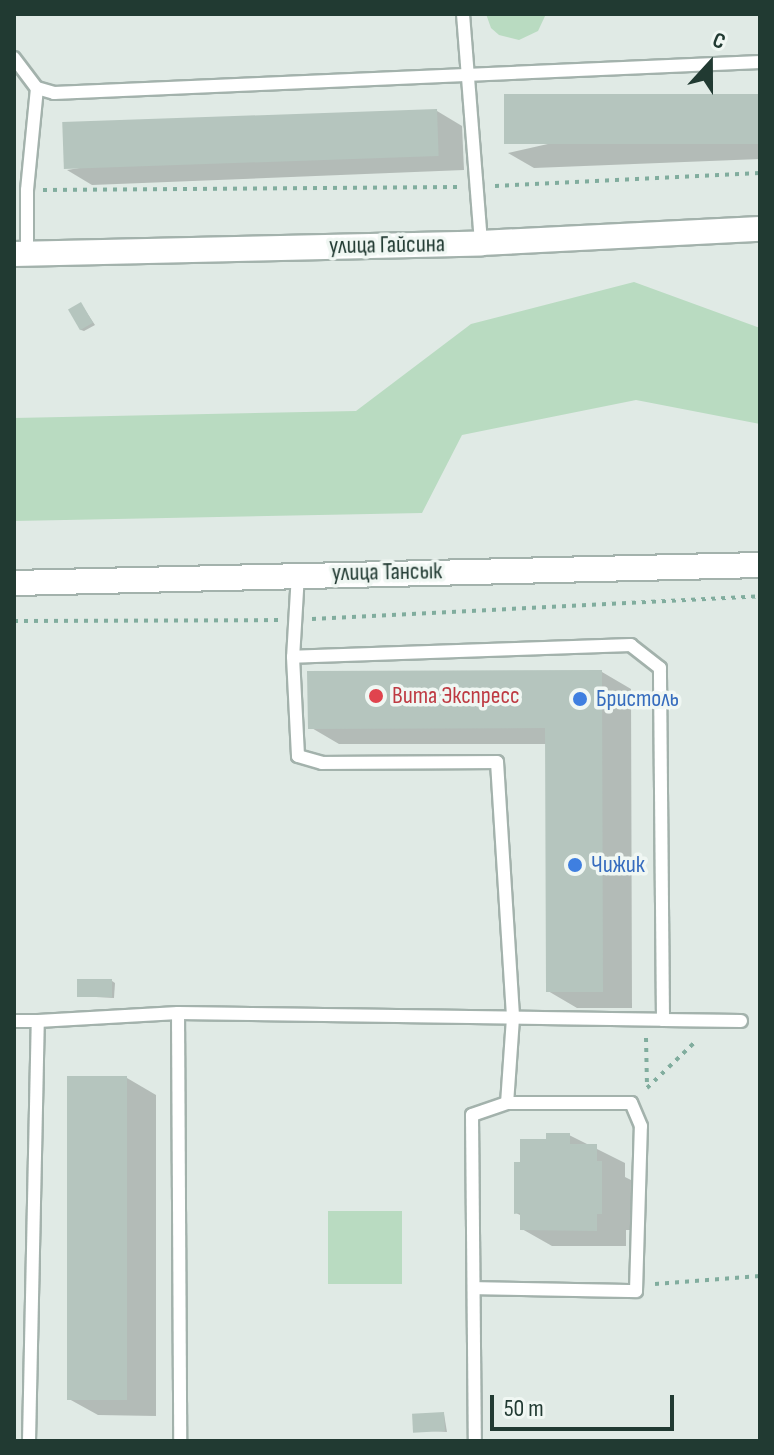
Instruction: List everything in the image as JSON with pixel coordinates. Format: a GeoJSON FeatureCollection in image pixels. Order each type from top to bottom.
{"type":"FeatureCollection","features":[{"type":"Feature","properties":{"kind":"street","name":"улица Гайсина"},"geometry":{"type":"LineString","coordinates":[[20,254],[481,243],[760,229]]}},
{"type":"Feature","properties":{"kind":"street","name":"улица Тансык"},"geometry":{"type":"LineString","coordinates":[[14,583],[760,565]]}},
{"type":"Feature","properties":{"kind":"lane"},"geometry":{"type":"LineString","coordinates":[[463,14],[480,186],[481,243]]}},
{"type":"Feature","properties":{"kind":"lane"},"geometry":{"type":"LineString","coordinates":[[14,58],[37,88],[54,93],[760,62]]}},
{"type":"Feature","properties":{"kind":"lane"},"geometry":{"type":"LineString","coordinates":[[20,254],[37,88]]}},
{"type":"Feature","properties":{"kind":"lane"},"geometry":{"type":"LineString","coordinates":[[298,574],[293,657],[298,756],[322,763],[497,762],[513,1018],[507,1103]]}},
{"type":"Feature","properties":{"kind":"lane"},"geometry":{"type":"LineString","coordinates":[[293,657],[631,645],[660,668],[663,1020]]}},
{"type":"Feature","properties":{"kind":"lane"},"geometry":{"type":"LineString","coordinates":[[178,1013],[180,1441]]}},
{"type":"Feature","properties":{"kind":"lane"},"geometry":{"type":"LineString","coordinates":[[14,1021],[178,1013],[741,1021]]}},
{"type":"Feature","properties":{"kind":"lane"},"geometry":{"type":"LineString","coordinates":[[29,1441],[38,1021]]}},
{"type":"Feature","properties":{"kind":"lane"},"geometry":{"type":"LineString","coordinates":[[474,1288],[636,1291],[641,1126],[631,1103],[507,1103],[472,1115],[475,1441]]}},
{"type":"Feature","properties":{"kind":"path"},"geometry":{"type":"LineString","coordinates":[[27,190],[480,186],[760,173]]}},
{"type":"Feature","properties":{"kind":"path"},"geometry":{"type":"LineString","coordinates":[[14,621],[296,620],[760,596]]}},
{"type":"Feature","properties":{"kind":"path"},"geometry":{"type":"LineString","coordinates":[[646,1020],[647,1088]]}},
{"type":"Feature","properties":{"kind":"path"},"geometry":{"type":"LineString","coordinates":[[631,1103],[716,1021]]}},
{"type":"Feature","properties":{"kind":"path"},"geometry":{"type":"LineString","coordinates":[[636,1285],[760,1276]]}},
{"type":"Feature","properties":{"kind":"green space"},"geometry":{"type":"Polygon","coordinates":[[[486,14],[546,14],[538,31],[519,40],[499,35],[491,28],[486,14]]]}},
{"type":"Feature","properties":{"kind":"green space"},"geometry":{"type":"Polygon","coordinates":[[[634,282],[760,328],[760,424],[636,400],[462,435],[422,513],[14,521],[14,418],[356,411],[471,324],[634,282]]]}},
{"type":"Feature","properties":{"kind":"green space"},"geometry":{"type":"Polygon","coordinates":[[[328,1211],[402,1211],[402,1284],[328,1284],[328,1211]]]}},
{"type":"Feature","properties":{"kind":"building"},"geometry":{"type":"Polygon","coordinates":[[[504,94],[760,94],[760,144],[504,144],[504,94]]]}},
{"type":"Feature","properties":{"kind":"building"},"geometry":{"type":"Polygon","coordinates":[[[437,109],[439,156],[64,169],[62,122],[437,109]]]}},
{"type":"Feature","properties":{"kind":"building"},"geometry":{"type":"Polygon","coordinates":[[[81,302],[93,323],[80,330],[68,310],[81,302]]]}},
{"type":"Feature","properties":{"kind":"building"},"geometry":{"type":"Polygon","coordinates":[[[602,670],[603,992],[546,992],[545,728],[308,729],[307,671],[602,670]]]}},
{"type":"Feature","properties":{"kind":"building"},"geometry":{"type":"Polygon","coordinates":[[[77,979],[112,979],[112,997],[77,997],[77,979]]]}},
{"type":"Feature","properties":{"kind":"building"},"geometry":{"type":"Polygon","coordinates":[[[67,1076],[127,1076],[127,1400],[67,1400],[67,1076]]]}},
{"type":"Feature","properties":{"kind":"building"},"geometry":{"type":"Polygon","coordinates":[[[546,1133],[570,1133],[570,1144],[597,1144],[597,1161],[602,1161],[602,1214],[597,1214],[597,1231],[520,1230],[520,1213],[514,1214],[514,1162],[520,1162],[520,1139],[546,1139],[546,1133]]]}},
{"type":"Feature","properties":{"kind":"building"},"geometry":{"type":"Polygon","coordinates":[[[444,1412],[445,1431],[413,1433],[412,1414],[444,1412]]]}},
{"type":"Feature","properties":{"kind":"place","name":"Вита Экспресс"},"geometry":{"type":"Point","coordinates":[376,696]}},
{"type":"Feature","properties":{"kind":"place","name":"Бристоль"},"geometry":{"type":"Point","coordinates":[580,699]}},
{"type":"Feature","properties":{"kind":"place","name":"Чижик"},"geometry":{"type":"Point","coordinates":[575,865]}}]}
